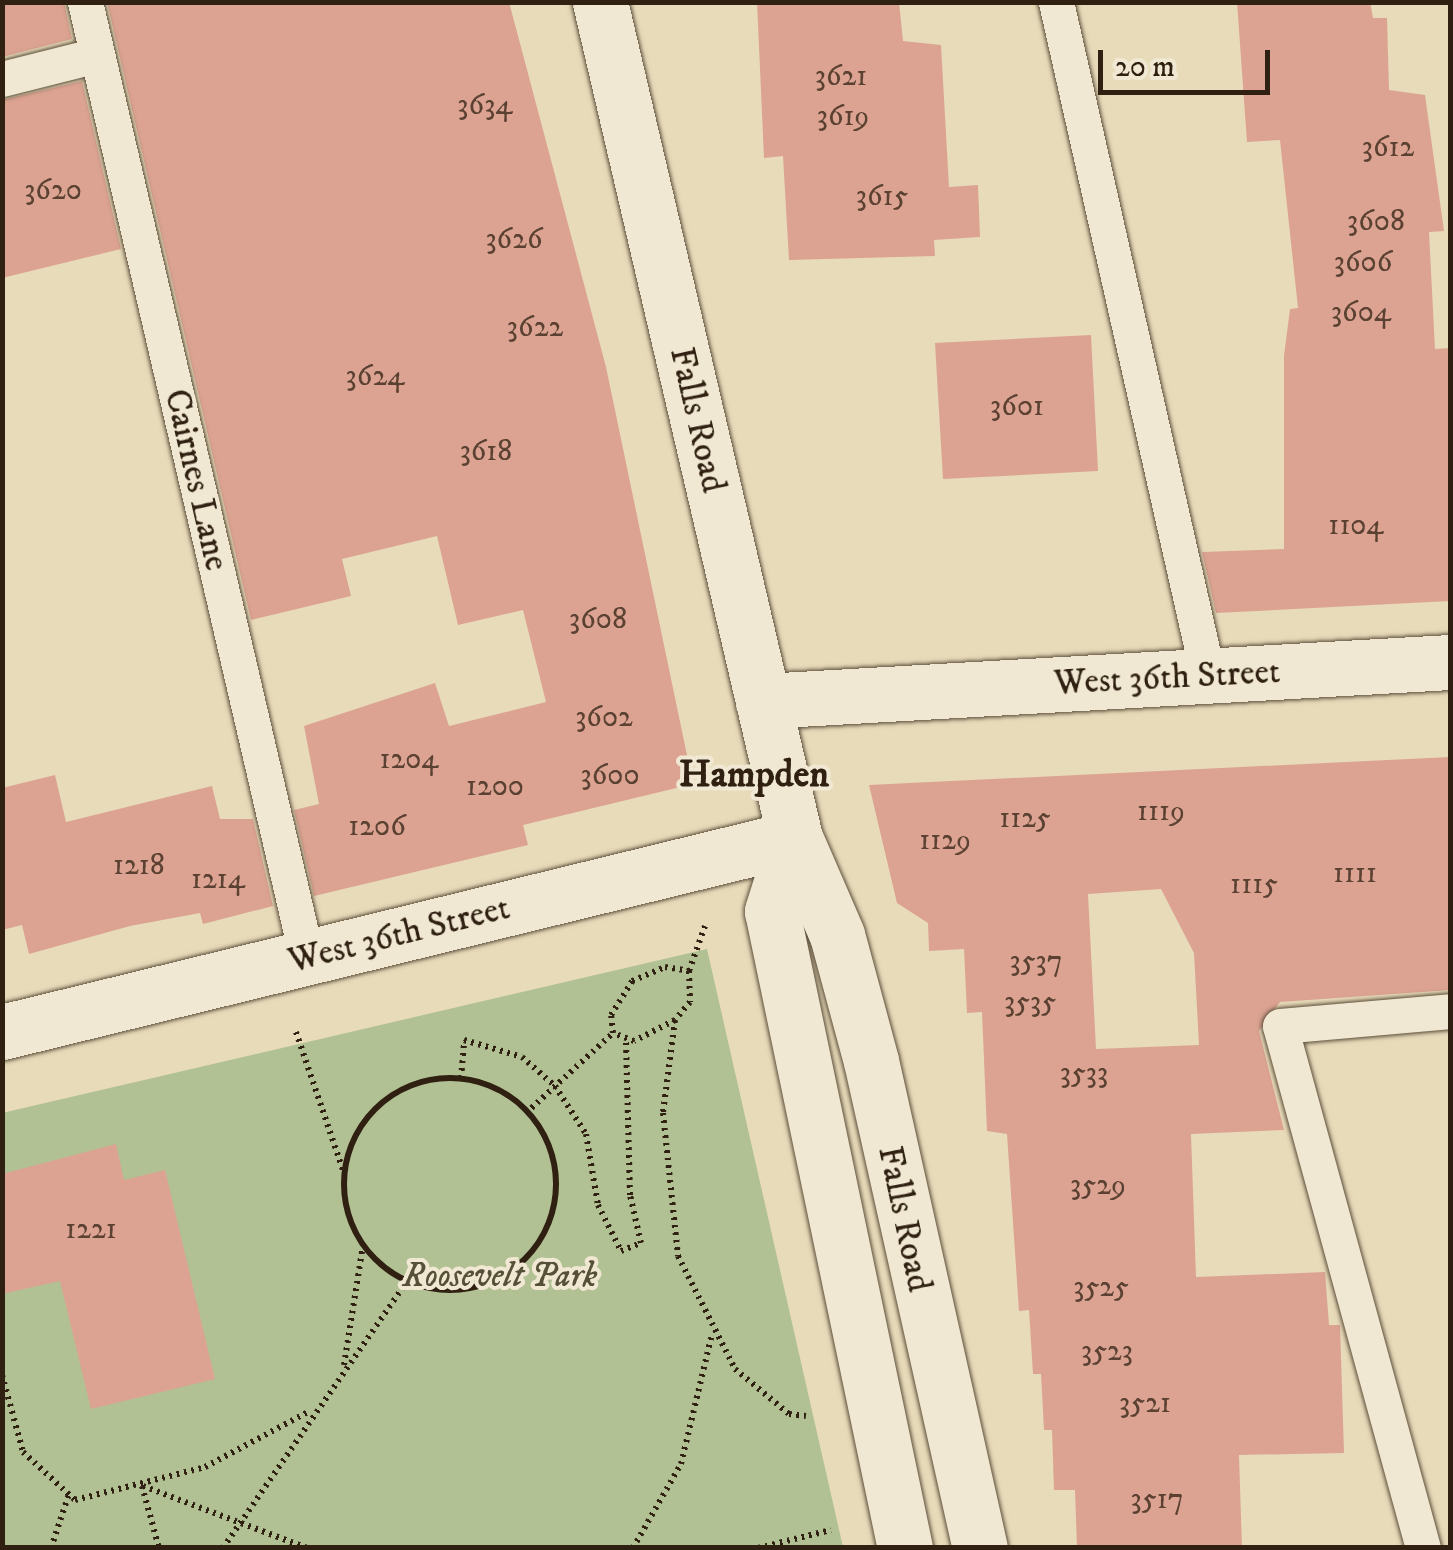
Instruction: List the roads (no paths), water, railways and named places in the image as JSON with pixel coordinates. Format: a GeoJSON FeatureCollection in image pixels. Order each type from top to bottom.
{"type":"FeatureCollection","features":[{"type":"Feature","properties":{"kind":"main road","name":"Falls Road"},"geometry":{"type":"LineString","coordinates":[[600,2],[795,838],[838,936],[871,1060],[980,1548]]}},
{"type":"Feature","properties":{"kind":"main road","name":"West 36th Street"},"geometry":{"type":"LineString","coordinates":[[763,702],[1450,662]]}},
{"type":"Feature","properties":{"kind":"main road","name":"Falls Road"},"geometry":{"type":"LineString","coordinates":[[795,838],[772,911],[904,1548]]}},
{"type":"Feature","properties":{"kind":"main road","name":"West 36th Street"},"geometry":{"type":"LineString","coordinates":[[2,1032],[795,838]]}},
{"type":"Feature","properties":{"kind":"lane","name":"Cairnes Lane"},"geometry":{"type":"LineString","coordinates":[[85,2],[306,958]]}},
{"type":"Feature","properties":{"kind":"lane"},"geometry":{"type":"LineString","coordinates":[[1056,2],[1208,676]]}},
{"type":"Feature","properties":{"kind":"lane"},"geometry":{"type":"LineString","coordinates":[[2,78],[97,56]]}},
{"type":"Feature","properties":{"kind":"lane"},"geometry":{"type":"LineString","coordinates":[[1423,1548],[1280,1026],[1450,1012]]}},
{"type":"Feature","properties":{"kind":"district","name":"Hampden"},"geometry":{"type":"Point","coordinates":[754,776]}},
{"type":"Feature","properties":{"kind":"park label","name":"Roosevelt Park"},"geometry":{"type":"Point","coordinates":[500,1276]}}]}
